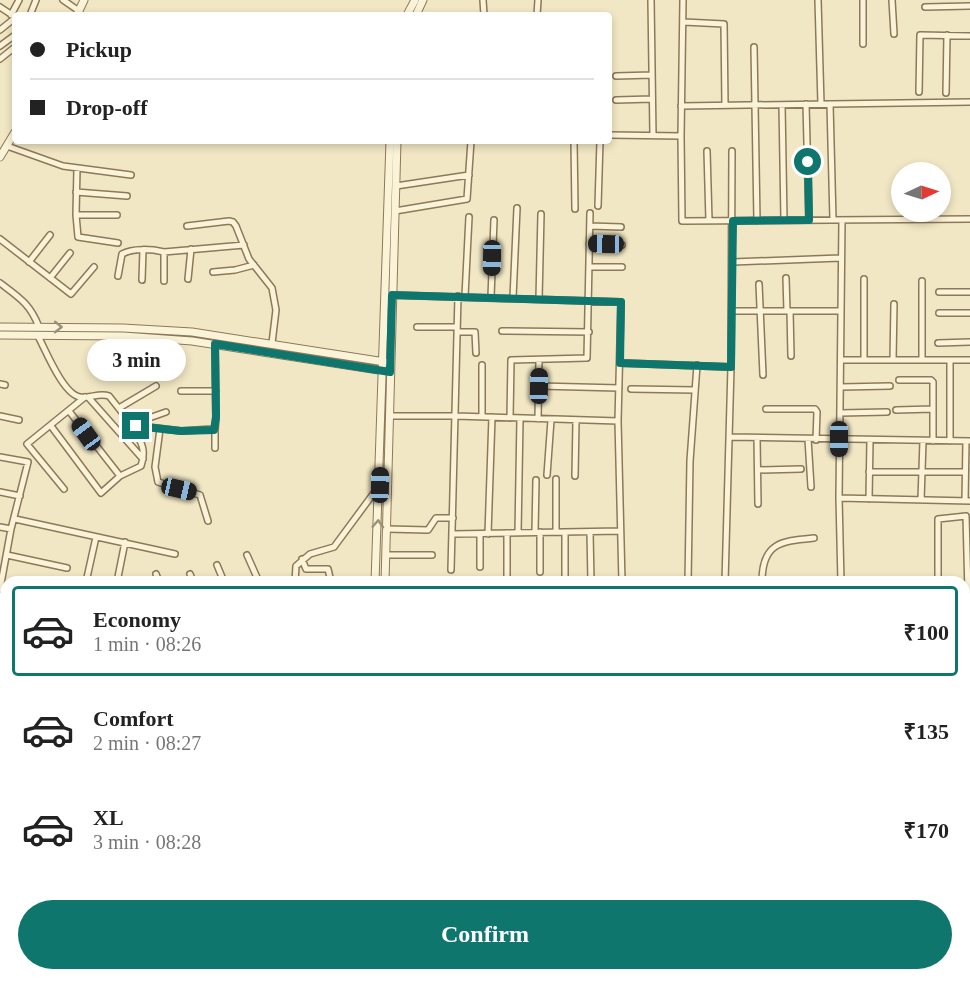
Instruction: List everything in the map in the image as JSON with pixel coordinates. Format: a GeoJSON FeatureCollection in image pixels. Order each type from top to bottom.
{"type":"FeatureCollection","features":[{"type":"Feature","properties":{"kind":"street"},"geometry":{"type":"LineString","coordinates":[[1,7],[5,0]]}},
{"type":"Feature","properties":{"kind":"street"},"geometry":{"type":"LineString","coordinates":[[63,0],[77,12]]}},
{"type":"Feature","properties":{"kind":"street"},"geometry":{"type":"LineString","coordinates":[[651,0],[653,135]]}},
{"type":"Feature","properties":{"kind":"street"},"geometry":{"type":"LineString","coordinates":[[684,0],[681,220],[970,219]]}},
{"type":"Feature","properties":{"kind":"street"},"geometry":{"type":"LineString","coordinates":[[818,0],[821,104]]}},
{"type":"Feature","properties":{"kind":"street"},"geometry":{"type":"LineString","coordinates":[[863,0],[863,44]]}},
{"type":"Feature","properties":{"kind":"street"},"geometry":{"type":"LineString","coordinates":[[892,0],[894,34]]}},
{"type":"Feature","properties":{"kind":"street"},"geometry":{"type":"LineString","coordinates":[[925,7],[970,6]]}},
{"type":"Feature","properties":{"kind":"street"},"geometry":{"type":"LineString","coordinates":[[0,30],[12,19]]}},
{"type":"Feature","properties":{"kind":"street"},"geometry":{"type":"LineString","coordinates":[[684,22],[724,24],[725,105]]}},
{"type":"Feature","properties":{"kind":"street"},"geometry":{"type":"LineString","coordinates":[[919,93],[920,34],[970,36]]}},
{"type":"Feature","properties":{"kind":"street"},"geometry":{"type":"LineString","coordinates":[[946,93],[947,35]]}},
{"type":"Feature","properties":{"kind":"street"},"geometry":{"type":"LineString","coordinates":[[754,47],[757,221]]}},
{"type":"Feature","properties":{"kind":"street"},"geometry":{"type":"LineString","coordinates":[[0,59],[12,49]]}},
{"type":"Feature","properties":{"kind":"street"},"geometry":{"type":"LineString","coordinates":[[616,76],[652,75]]}},
{"type":"Feature","properties":{"kind":"street"},"geometry":{"type":"LineString","coordinates":[[616,100],[652,99]]}},
{"type":"Feature","properties":{"kind":"street"},"geometry":{"type":"LineString","coordinates":[[681,106],[970,102]]}},
{"type":"Feature","properties":{"kind":"street"},"geometry":{"type":"LineString","coordinates":[[806,104],[809,220]]}},
{"type":"Feature","properties":{"kind":"street"},"geometry":{"type":"LineString","coordinates":[[830,104],[834,220]]}},
{"type":"Feature","properties":{"kind":"street"},"geometry":{"type":"LineString","coordinates":[[782,105],[784,220]]}},
{"type":"Feature","properties":{"kind":"street"},"geometry":{"type":"LineString","coordinates":[[612,135],[681,136]]}},
{"type":"Feature","properties":{"kind":"street"},"geometry":{"type":"LineString","coordinates":[[0,157],[12,137]]}},
{"type":"Feature","properties":{"kind":"street"},"geometry":{"type":"LineString","coordinates":[[375,576],[387,362],[390,144]]}},
{"type":"Feature","properties":{"kind":"street"},"geometry":{"type":"LineString","coordinates":[[388,295],[395,211],[397,144]]}},
{"type":"Feature","properties":{"kind":"street"},"geometry":{"type":"LineString","coordinates":[[395,211],[468,198],[471,144]]}},
{"type":"Feature","properties":{"kind":"street"},"geometry":{"type":"LineString","coordinates":[[574,144],[575,209]]}},
{"type":"Feature","properties":{"kind":"street"},"geometry":{"type":"LineString","coordinates":[[598,206],[600,144]]}},
{"type":"Feature","properties":{"kind":"street"},"geometry":{"type":"LineString","coordinates":[[7,146],[63,166],[131,175]]}},
{"type":"Feature","properties":{"kind":"street"},"geometry":{"type":"LineString","coordinates":[[706,151],[709,221]]}},
{"type":"Feature","properties":{"kind":"street"},"geometry":{"type":"LineString","coordinates":[[725,576],[733,262],[732,151]]}},
{"type":"Feature","properties":{"kind":"street"},"geometry":{"type":"LineString","coordinates":[[77,168],[75,215],[78,237],[118,243]]}},
{"type":"Feature","properties":{"kind":"street"},"geometry":{"type":"LineString","coordinates":[[396,186],[469,175]]}},
{"type":"Feature","properties":{"kind":"street"},"geometry":{"type":"LineString","coordinates":[[76,192],[127,196]]}},
{"type":"Feature","properties":{"kind":"street"},"geometry":{"type":"LineString","coordinates":[[513,298],[517,208]]}},
{"type":"Feature","properties":{"kind":"street"},"geometry":{"type":"LineString","coordinates":[[510,418],[511,360],[587,358],[590,301],[590,213]]}},
{"type":"Feature","properties":{"kind":"street"},"geometry":{"type":"LineString","coordinates":[[538,299],[541,214]]}},
{"type":"Feature","properties":{"kind":"street"},"geometry":{"type":"LineString","coordinates":[[75,215],[117,215]]}},
{"type":"Feature","properties":{"kind":"street"},"geometry":{"type":"LineString","coordinates":[[465,296],[470,217]]}},
{"type":"Feature","properties":{"kind":"street"},"geometry":{"type":"LineString","coordinates":[[491,297],[494,220]]}},
{"type":"Feature","properties":{"kind":"street"},"geometry":{"type":"LineString","coordinates":[[841,576],[839,439],[842,220]]}},
{"type":"Feature","properties":{"kind":"street"},"geometry":{"type":"LineString","coordinates":[[187,226],[233,222],[254,265],[272,288],[276,310],[272,343]]}},
{"type":"Feature","properties":{"kind":"street"},"geometry":{"type":"LineString","coordinates":[[590,226],[621,226]]}},
{"type":"Feature","properties":{"kind":"street"},"geometry":{"type":"LineString","coordinates":[[29,261],[50,235]]}},
{"type":"Feature","properties":{"kind":"street"},"geometry":{"type":"LineString","coordinates":[[0,239],[71,294],[94,267]]}},
{"type":"Feature","properties":{"kind":"street"},"geometry":{"type":"LineString","coordinates":[[118,276],[122,254],[126,251],[164,252],[244,244]]}},
{"type":"Feature","properties":{"kind":"street"},"geometry":{"type":"LineString","coordinates":[[589,244],[622,245]]}},
{"type":"Feature","properties":{"kind":"street"},"geometry":{"type":"LineString","coordinates":[[188,279],[190,249]]}},
{"type":"Feature","properties":{"kind":"street"},"geometry":{"type":"LineString","coordinates":[[142,280],[143,250]]}},
{"type":"Feature","properties":{"kind":"street"},"geometry":{"type":"LineString","coordinates":[[164,252],[164,281]]}},
{"type":"Feature","properties":{"kind":"street"},"geometry":{"type":"LineString","coordinates":[[50,278],[70,253]]}},
{"type":"Feature","properties":{"kind":"street"},"geometry":{"type":"LineString","coordinates":[[733,262],[840,258]]}},
{"type":"Feature","properties":{"kind":"street"},"geometry":{"type":"LineString","coordinates":[[213,272],[254,265]]}},
{"type":"Feature","properties":{"kind":"street"},"geometry":{"type":"LineString","coordinates":[[590,267],[622,267]]}},
{"type":"Feature","properties":{"kind":"street"},"geometry":{"type":"LineString","coordinates":[[786,279],[791,356]]}},
{"type":"Feature","properties":{"kind":"street"},"geometry":{"type":"LineString","coordinates":[[864,279],[864,360]]}},
{"type":"Feature","properties":{"kind":"street"},"geometry":{"type":"LineString","coordinates":[[922,281],[922,360]]}},
{"type":"Feature","properties":{"kind":"street"},"geometry":{"type":"LineString","coordinates":[[0,283],[26,302],[39,327]]}},
{"type":"Feature","properties":{"kind":"street"},"geometry":{"type":"LineString","coordinates":[[759,284],[763,375]]}},
{"type":"Feature","properties":{"kind":"street"},"geometry":{"type":"LineString","coordinates":[[939,292],[970,292]]}},
{"type":"Feature","properties":{"kind":"street"},"geometry":{"type":"LineString","coordinates":[[388,295],[621,302],[618,422],[621,576]]}},
{"type":"Feature","properties":{"kind":"street"},"geometry":{"type":"LineString","coordinates":[[451,570],[458,296]]}},
{"type":"Feature","properties":{"kind":"street"},"geometry":{"type":"LineString","coordinates":[[893,360],[894,304]]}},
{"type":"Feature","properties":{"kind":"street"},"geometry":{"type":"LineString","coordinates":[[732,311],[842,310]]}},
{"type":"Feature","properties":{"kind":"street"},"geometry":{"type":"LineString","coordinates":[[939,314],[970,313]]}},
{"type":"Feature","properties":{"kind":"street"},"geometry":{"type":"LineString","coordinates":[[0,327],[123,328],[192,332],[387,362]]}},
{"type":"Feature","properties":{"kind":"street"},"geometry":{"type":"LineString","coordinates":[[417,327],[475,332],[477,353]]}},
{"type":"Feature","properties":{"kind":"street"},"geometry":{"type":"LineString","coordinates":[[502,331],[588,332]]}},
{"type":"Feature","properties":{"kind":"street"},"geometry":{"type":"LineString","coordinates":[[0,336],[123,336],[215,344],[386,371]]}},
{"type":"Feature","properties":{"kind":"street"},"geometry":{"type":"LineString","coordinates":[[38,336],[73,395],[86,397],[104,394],[134,425],[145,454],[141,465],[120,476],[101,493],[51,426]]}},
{"type":"Feature","properties":{"kind":"street"},"geometry":{"type":"LineString","coordinates":[[938,343],[970,342]]}},
{"type":"Feature","properties":{"kind":"street"},"geometry":{"type":"LineString","coordinates":[[215,344],[215,448]]}},
{"type":"Feature","properties":{"kind":"street"},"geometry":{"type":"LineString","coordinates":[[538,419],[540,360]]}},
{"type":"Feature","properties":{"kind":"street"},"geometry":{"type":"LineString","coordinates":[[841,360],[970,360]]}},
{"type":"Feature","properties":{"kind":"street"},"geometry":{"type":"LineString","coordinates":[[950,360],[950,441]]}},
{"type":"Feature","properties":{"kind":"street"},"geometry":{"type":"LineString","coordinates":[[620,363],[731,367]]}},
{"type":"Feature","properties":{"kind":"street"},"geometry":{"type":"LineString","coordinates":[[482,365],[483,416]]}},
{"type":"Feature","properties":{"kind":"street"},"geometry":{"type":"LineString","coordinates":[[688,576],[690,461],[697,365]]}},
{"type":"Feature","properties":{"kind":"street"},"geometry":{"type":"LineString","coordinates":[[385,576],[389,416],[386,371]]}},
{"type":"Feature","properties":{"kind":"street"},"geometry":{"type":"LineString","coordinates":[[899,380],[932,380],[933,441]]}},
{"type":"Feature","properties":{"kind":"street"},"geometry":{"type":"LineString","coordinates":[[119,408],[156,386]]}},
{"type":"Feature","properties":{"kind":"street"},"geometry":{"type":"LineString","coordinates":[[539,386],[619,388]]}},
{"type":"Feature","properties":{"kind":"street"},"geometry":{"type":"LineString","coordinates":[[841,387],[891,386]]}},
{"type":"Feature","properties":{"kind":"street"},"geometry":{"type":"LineString","coordinates":[[631,389],[695,390]]}},
{"type":"Feature","properties":{"kind":"street"},"geometry":{"type":"LineString","coordinates":[[180,391],[216,391]]}},
{"type":"Feature","properties":{"kind":"street"},"geometry":{"type":"LineString","coordinates":[[64,489],[27,444],[86,397]]}},
{"type":"Feature","properties":{"kind":"street"},"geometry":{"type":"LineString","coordinates":[[86,397],[143,459]]}},
{"type":"Feature","properties":{"kind":"street"},"geometry":{"type":"LineString","coordinates":[[896,410],[933,409]]}},
{"type":"Feature","properties":{"kind":"street"},"geometry":{"type":"LineString","coordinates":[[766,410],[815,410],[817,412],[816,440]]}},
{"type":"Feature","properties":{"kind":"street"},"geometry":{"type":"LineString","coordinates":[[69,411],[120,476]]}},
{"type":"Feature","properties":{"kind":"street"},"geometry":{"type":"LineString","coordinates":[[134,425],[166,412]]}},
{"type":"Feature","properties":{"kind":"street"},"geometry":{"type":"LineString","coordinates":[[840,413],[887,412]]}},
{"type":"Feature","properties":{"kind":"street"},"geometry":{"type":"LineString","coordinates":[[0,416],[19,420]]}},
{"type":"Feature","properties":{"kind":"street"},"geometry":{"type":"LineString","coordinates":[[389,416],[483,416],[618,422]]}},
{"type":"Feature","properties":{"kind":"street"},"geometry":{"type":"LineString","coordinates":[[488,534],[492,417]]}},
{"type":"Feature","properties":{"kind":"street"},"geometry":{"type":"LineString","coordinates":[[518,533],[520,419]]}},
{"type":"Feature","properties":{"kind":"street"},"geometry":{"type":"LineString","coordinates":[[548,475],[550,420]]}},
{"type":"Feature","properties":{"kind":"street"},"geometry":{"type":"LineString","coordinates":[[575,476],[576,421]]}},
{"type":"Feature","properties":{"kind":"street"},"geometry":{"type":"LineString","coordinates":[[134,425],[181,431],[214,430]]}},
{"type":"Feature","properties":{"kind":"street"},"geometry":{"type":"LineString","coordinates":[[160,429],[155,467],[158,482],[200,495],[207,521]]}},
{"type":"Feature","properties":{"kind":"street"},"geometry":{"type":"LineString","coordinates":[[729,437],[968,441],[965,472],[967,501],[839,498]]}},
{"type":"Feature","properties":{"kind":"street"},"geometry":{"type":"LineString","coordinates":[[757,438],[758,504]]}},
{"type":"Feature","properties":{"kind":"street"},"geometry":{"type":"LineString","coordinates":[[808,439],[811,487]]}},
{"type":"Feature","properties":{"kind":"street"},"geometry":{"type":"LineString","coordinates":[[869,499],[870,440]]}},
{"type":"Feature","properties":{"kind":"street"},"geometry":{"type":"LineString","coordinates":[[921,500],[923,441]]}},
{"type":"Feature","properties":{"kind":"street"},"geometry":{"type":"LineString","coordinates":[[0,457],[28,462],[2,568]]}},
{"type":"Feature","properties":{"kind":"street"},"geometry":{"type":"LineString","coordinates":[[758,470],[801,469]]}},
{"type":"Feature","properties":{"kind":"street"},"geometry":{"type":"LineString","coordinates":[[869,472],[965,472]]}},
{"type":"Feature","properties":{"kind":"street"},"geometry":{"type":"LineString","coordinates":[[556,478],[556,532]]}},
{"type":"Feature","properties":{"kind":"street"},"geometry":{"type":"LineString","coordinates":[[536,480],[540,572]]}},
{"type":"Feature","properties":{"kind":"street"},"geometry":{"type":"LineString","coordinates":[[294,576],[296,566],[310,554],[334,547],[380,485]]}},
{"type":"Feature","properties":{"kind":"street"},"geometry":{"type":"LineString","coordinates":[[0,492],[20,496]]}},
{"type":"Feature","properties":{"kind":"street"},"geometry":{"type":"LineString","coordinates":[[938,576],[938,519],[966,516],[968,519],[967,576]]}},
{"type":"Feature","properties":{"kind":"street"},"geometry":{"type":"LineString","coordinates":[[387,529],[428,530],[436,518],[453,518]]}},
{"type":"Feature","properties":{"kind":"street"},"geometry":{"type":"LineString","coordinates":[[15,519],[175,554]]}},
{"type":"Feature","properties":{"kind":"street"},"geometry":{"type":"LineString","coordinates":[[0,527],[12,529]]}},
{"type":"Feature","properties":{"kind":"street"},"geometry":{"type":"LineString","coordinates":[[453,534],[620,531]]}},
{"type":"Feature","properties":{"kind":"street"},"geometry":{"type":"LineString","coordinates":[[565,532],[565,576]]}},
{"type":"Feature","properties":{"kind":"street"},"geometry":{"type":"LineString","coordinates":[[590,532],[591,576]]}},
{"type":"Feature","properties":{"kind":"street"},"geometry":{"type":"LineString","coordinates":[[507,533],[507,576]]}},
{"type":"Feature","properties":{"kind":"street"},"geometry":{"type":"LineString","coordinates":[[480,534],[480,567]]}},
{"type":"Feature","properties":{"kind":"street"},"geometry":{"type":"LineString","coordinates":[[87,576],[96,537]]}},
{"type":"Feature","properties":{"kind":"street"},"geometry":{"type":"LineString","coordinates":[[763,576],[766,559],[777,544],[814,538]]}},
{"type":"Feature","properties":{"kind":"street"},"geometry":{"type":"LineString","coordinates":[[118,576],[125,542]]}},
{"type":"Feature","properties":{"kind":"street"},"geometry":{"type":"LineString","coordinates":[[7,555],[67,568]]}},
{"type":"Feature","properties":{"kind":"street"},"geometry":{"type":"LineString","coordinates":[[247,555],[256,576]]}},
{"type":"Feature","properties":{"kind":"street"},"geometry":{"type":"LineString","coordinates":[[386,555],[432,555]]}},
{"type":"Feature","properties":{"kind":"street"},"geometry":{"type":"LineString","coordinates":[[302,560],[306,568],[326,567],[330,576]]}},
{"type":"Feature","properties":{"kind":"street"},"geometry":{"type":"LineString","coordinates":[[217,565],[222,576]]}},
{"type":"Feature","properties":{"kind":"street"},"geometry":{"type":"LineString","coordinates":[[0,818],[0,833]]}},
{"type":"Feature","properties":{"kind":"route"},"geometry":{"type":"LineString","coordinates":[[136,426],[181,431],[214,430],[216,417],[215,344],[390,372],[392,295],[621,302],[620,363],[731,367],[733,221],[809,220],[808,162]]}}]}
